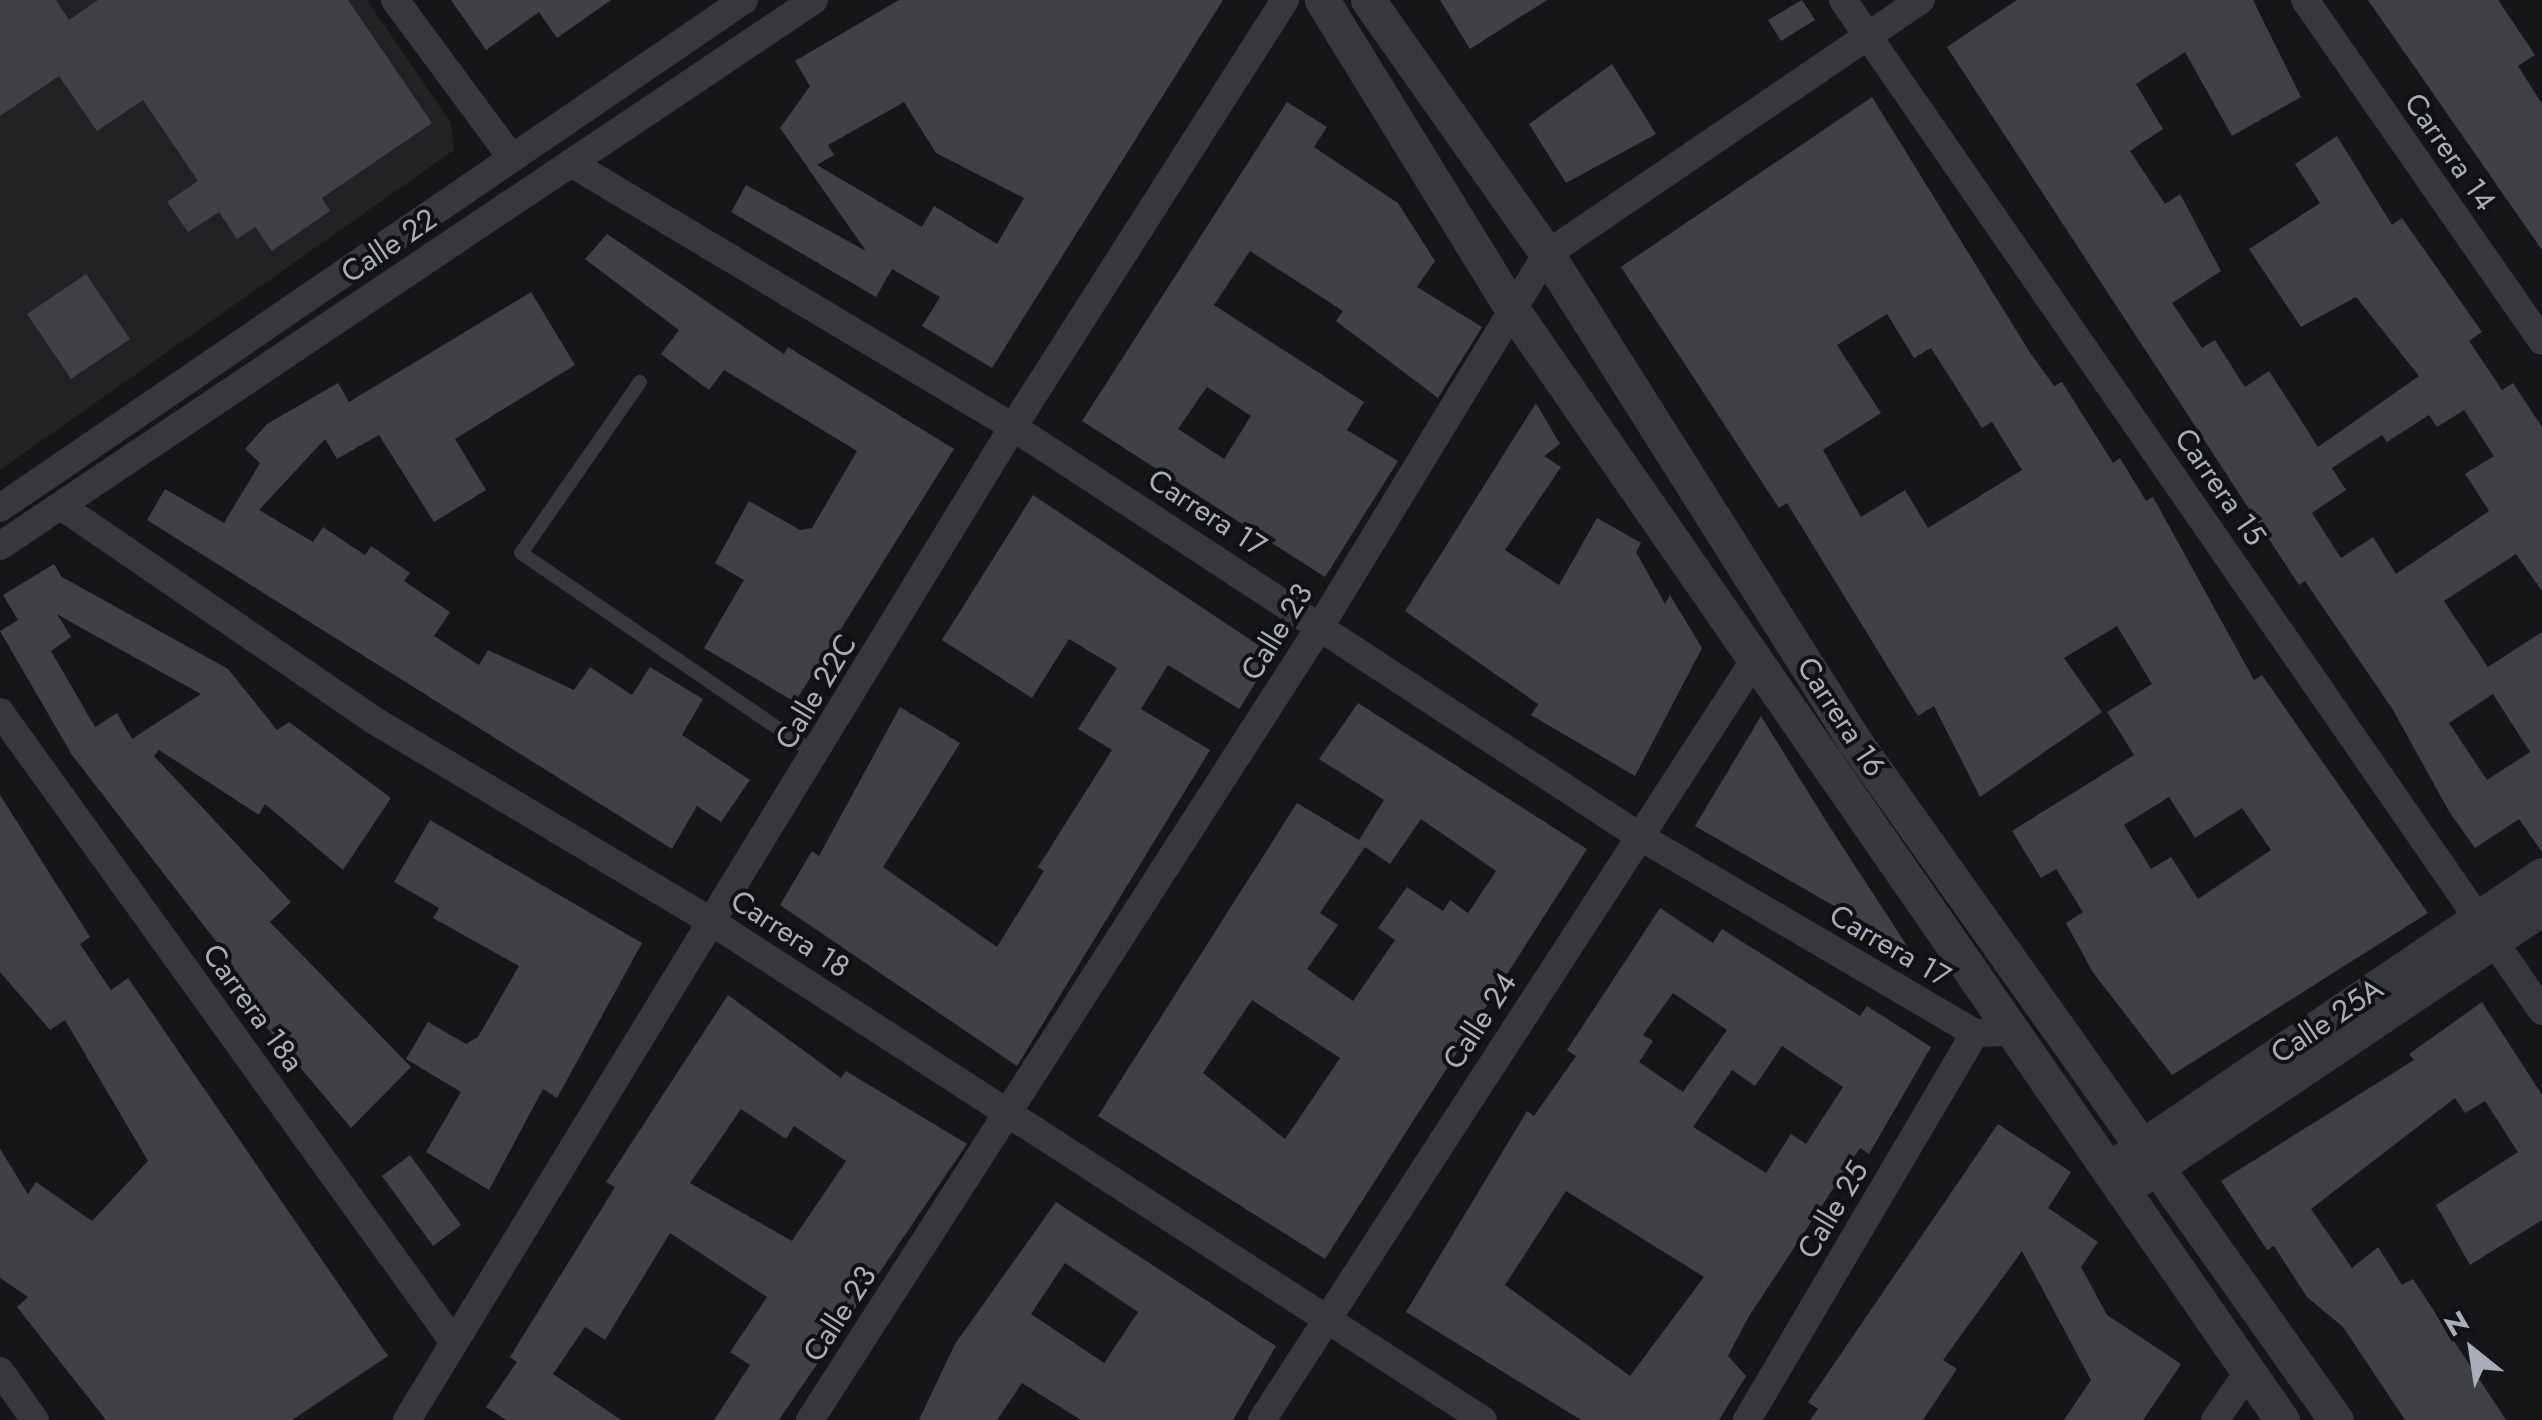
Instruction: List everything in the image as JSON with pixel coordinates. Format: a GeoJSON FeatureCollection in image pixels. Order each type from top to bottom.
{"type":"FeatureCollection","features":[{"type":"Feature","properties":{"kind":"street"},"geometry":{"type":"LineString","coordinates":[[396,0],[512,158]]}},
{"type":"Feature","properties":{"kind":"street","name":"Calle 22"},"geometry":{"type":"LineString","coordinates":[[0,508],[744,0]]}},
{"type":"Feature","properties":{"kind":"street","name":"Calle 22"},"geometry":{"type":"LineString","coordinates":[[0,546],[814,0]]}},
{"type":"Feature","properties":{"kind":"street","name":"Calle 22C"},"geometry":{"type":"LineString","coordinates":[[417,1416],[453,1341],[715,924],[1013,427],[1285,0]]}},
{"type":"Feature","properties":{"kind":"street","name":"Carrera 16"},"geometry":{"type":"LineString","coordinates":[[1322,0],[1512,309],[2012,1032],[2119,1177],[2282,1420]]}},
{"type":"Feature","properties":{"kind":"street","name":"Carrera 16"},"geometry":{"type":"LineString","coordinates":[[1368,0],[1547,254],[1855,742],[2336,1420]]}},
{"type":"Feature","properties":{"kind":"street","name":"Carrera 15"},"geometry":{"type":"LineString","coordinates":[[1843,0],[2542,1011]]}},
{"type":"Feature","properties":{"kind":"street","name":"Calle 23"},"geometry":{"type":"LineString","coordinates":[[810,1420],[1321,624],[1547,254],[1920,0]]}},
{"type":"Feature","properties":{"kind":"street","name":"Carrera 14"},"geometry":{"type":"LineString","coordinates":[[2306,0],[2542,341]]}},
{"type":"Feature","properties":{"kind":"street","name":"Carrera 17"},"geometry":{"type":"LineString","coordinates":[[571,164],[1013,427],[1321,624],[1639,836],[1976,1033]]}},
{"type":"Feature","properties":{"kind":"street","name":"Carrera 18"},"geometry":{"type":"LineString","coordinates":[[61,506],[375,720],[715,924],[1322,1323],[1483,1420]]}},
{"type":"Feature","properties":{"kind":"street","name":"Calle 24"},"geometry":{"type":"LineString","coordinates":[[1262,1420],[1755,659]]}},
{"type":"Feature","properties":{"kind":"street","name":"Carrera 18a"},"geometry":{"type":"LineString","coordinates":[[0,712],[453,1341]]}},
{"type":"Feature","properties":{"kind":"street","name":"Calle 25A"},"geometry":{"type":"LineString","coordinates":[[2119,1177],[2487,929],[2542,876]]}},
{"type":"Feature","properties":{"kind":"street","name":"Calle 25A"},"geometry":{"type":"LineString","coordinates":[[2487,929],[2542,908]]}},
{"type":"Feature","properties":{"kind":"street"},"geometry":{"type":"LineString","coordinates":[[1976,1033],[2012,1032]]}},
{"type":"Feature","properties":{"kind":"street","name":"Calle 25"},"geometry":{"type":"LineString","coordinates":[[1747,1420],[1976,1033]]}},
{"type":"Feature","properties":{"kind":"street"},"geometry":{"type":"LineString","coordinates":[[0,1371],[35,1420]]}},
{"type":"Feature","properties":{"kind":"street"},"geometry":{"type":"LineString","coordinates":[[2215,1420],[2249,1371]]}},
{"type":"Feature","properties":{"kind":"lane"},"geometry":{"type":"LineString","coordinates":[[640,382],[521,553],[817,754]]}},
{"type":"Feature","properties":{"kind":"shaded area"},"geometry":{"type":"Polygon","coordinates":[[[0,0],[367,0],[451,123],[454,150],[0,470],[0,0]]]}},
{"type":"Feature","properties":{"kind":"building"},"geometry":{"type":"Polygon","coordinates":[[[0,0],[56,0],[69,20],[98,0],[348,0],[432,123],[322,198],[330,211],[272,251],[255,227],[237,239],[219,212],[188,232],[167,202],[198,181],[143,100],[97,131],[59,76],[0,116],[0,0]]]}},
{"type":"Feature","properties":{"kind":"building"},"geometry":{"type":"Polygon","coordinates":[[[451,0],[611,0],[557,38],[539,12],[486,50],[451,0]]]}},
{"type":"Feature","properties":{"kind":"building"},"geometry":{"type":"Polygon","coordinates":[[[899,0],[1223,0],[992,368],[922,326],[940,297],[892,269],[876,297],[731,212],[746,185],[866,251],[780,128],[810,86],[795,61],[899,0]],[[904,102],[828,145],[834,155],[817,165],[922,227],[934,206],[997,244],[1024,198],[936,153],[904,102]]]}},
{"type":"Feature","properties":{"kind":"building"},"geometry":{"type":"Polygon","coordinates":[[[1440,0],[1547,0],[1470,49],[1440,0]]]}},
{"type":"Feature","properties":{"kind":"building"},"geometry":{"type":"Polygon","coordinates":[[[1802,0],[1815,20],[1781,41],[1768,20],[1802,0]]]}},
{"type":"Feature","properties":{"kind":"building"},"geometry":{"type":"Polygon","coordinates":[[[2017,0],[2253,0],[2301,97],[2232,136],[2185,52],[2136,84],[2163,129],[2130,151],[2165,204],[2180,194],[2221,271],[2172,303],[2202,348],[2215,340],[2245,387],[2269,371],[2318,447],[2419,376],[2356,297],[2301,327],[2249,249],[2320,203],[2295,164],[2337,136],[2392,225],[2402,218],[2482,332],[2469,341],[2502,390],[2513,383],[2542,427],[2542,591],[2516,554],[2444,601],[2488,667],[2542,632],[2542,852],[2519,819],[2475,848],[2450,813],[2393,710],[2305,581],[2299,585],[1947,47],[2017,0]],[[2464,410],[2437,427],[2429,415],[2387,442],[2382,435],[2332,468],[2346,490],[2312,513],[2341,558],[2373,537],[2396,574],[2489,511],[2465,474],[2494,456],[2464,410]],[[2493,694],[2449,723],[2487,780],[2530,752],[2493,694]]]}},
{"type":"Feature","properties":{"kind":"building"},"geometry":{"type":"Polygon","coordinates":[[[2368,0],[2498,0],[2535,55],[2518,66],[2542,104],[2542,250],[2368,0]]]}},
{"type":"Feature","properties":{"kind":"building"},"geometry":{"type":"Polygon","coordinates":[[[1612,64],[1656,134],[1566,183],[1529,124],[1612,64]]]}},
{"type":"Feature","properties":{"kind":"building"},"geometry":{"type":"Polygon","coordinates":[[[1872,97],[2029,351],[2054,386],[2062,382],[2113,463],[2120,458],[2146,501],[2153,497],[2254,680],[2262,675],[2428,913],[2172,1075],[2092,971],[2066,923],[2083,912],[2056,869],[2041,878],[2012,831],[2134,755],[2107,712],[2152,684],[2117,626],[2064,658],[2102,712],[1980,797],[1934,706],[1918,716],[1787,503],[1779,508],[1621,267],[1872,97]],[[1887,314],[1837,345],[1881,413],[1823,450],[1861,517],[1905,490],[1928,528],[2022,470],[1992,422],[1982,428],[1931,348],[1914,358],[1887,314]],[[2169,797],[2124,825],[2151,869],[2171,857],[2198,899],[2271,850],[2242,808],[2195,838],[2169,797]]]}},
{"type":"Feature","properties":{"kind":"building"},"geometry":{"type":"Polygon","coordinates":[[[1287,102],[1327,127],[1314,147],[1398,203],[1435,261],[1417,287],[1482,327],[1438,398],[1336,321],[1343,311],[1250,251],[1214,305],[1364,402],[1347,430],[1398,461],[1325,577],[1082,421],[1287,102]],[[1207,387],[1178,429],[1224,459],[1251,416],[1207,387]]]}},
{"type":"Feature","properties":{"kind":"building"},"geometry":{"type":"Polygon","coordinates":[[[607,234],[784,354],[788,347],[954,449],[795,702],[704,648],[744,580],[715,563],[749,501],[800,530],[812,528],[857,451],[724,370],[709,390],[661,354],[679,330],[585,259],[607,234]]]}},
{"type":"Feature","properties":{"kind":"building"},"geometry":{"type":"Polygon","coordinates":[[[86,274],[130,339],[71,379],[27,314],[86,274]]]}},
{"type":"Feature","properties":{"kind":"building"},"geometry":{"type":"Polygon","coordinates":[[[531,292],[575,365],[455,439],[486,490],[434,522],[379,435],[337,459],[325,439],[259,510],[313,542],[323,527],[365,555],[371,546],[410,573],[404,581],[450,612],[434,636],[479,665],[488,650],[574,690],[590,667],[632,695],[650,667],[703,699],[682,735],[750,780],[721,822],[697,806],[672,849],[147,520],[165,489],[224,523],[260,463],[245,449],[267,424],[338,383],[349,402],[531,292]]]}},
{"type":"Feature","properties":{"kind":"building"},"geometry":{"type":"Polygon","coordinates":[[[1536,403],[1560,444],[1544,456],[1561,467],[1505,550],[1559,585],[1597,518],[1641,543],[1636,552],[1665,604],[1670,595],[1702,648],[1635,776],[1531,715],[1538,704],[1405,611],[1536,403]]]}},
{"type":"Feature","properties":{"kind":"building"},"geometry":{"type":"Polygon","coordinates":[[[1033,495],[1273,655],[1239,709],[1168,665],[1141,709],[1210,750],[1017,1066],[780,905],[812,851],[819,856],[900,707],[960,743],[883,867],[997,947],[1044,871],[1038,867],[1112,750],[1078,729],[1117,668],[1069,639],[1032,698],[942,640],[1033,495]]]}},
{"type":"Feature","properties":{"kind":"building"},"geometry":{"type":"Polygon","coordinates":[[[54,564],[62,577],[228,669],[277,730],[289,722],[391,798],[343,870],[265,804],[259,815],[159,750],[154,756],[291,902],[270,922],[411,1067],[351,1128],[221,973],[232,962],[72,755],[0,631],[18,620],[3,595],[54,564]],[[57,614],[71,637],[51,651],[95,727],[117,713],[132,739],[201,694],[57,614]]]}},
{"type":"Feature","properties":{"kind":"building"},"geometry":{"type":"Polygon","coordinates":[[[1358,703],[1587,849],[1325,1259],[1098,1116],[1297,803],[1359,840],[1384,800],[1319,759],[1358,703]],[[1421,819],[1390,864],[1365,847],[1320,913],[1338,925],[1307,969],[1353,1001],[1395,940],[1378,928],[1407,887],[1443,911],[1450,900],[1468,913],[1496,871],[1421,819]],[[1252,1000],[1203,1073],[1285,1139],[1340,1058],[1252,1000]]]}},
{"type":"Feature","properties":{"kind":"building"},"geometry":{"type":"Polygon","coordinates":[[[1761,716],[1826,821],[1909,949],[1695,826],[1761,716]]]}},
{"type":"Feature","properties":{"kind":"building"},"geometry":{"type":"Polygon","coordinates":[[[0,795],[90,937],[80,944],[111,990],[128,978],[388,1356],[292,1420],[106,1420],[17,1307],[28,1297],[0,1278],[0,1149],[28,1194],[36,1182],[92,1221],[148,1161],[65,1020],[50,1030],[0,972],[0,795]]]}},
{"type":"Feature","properties":{"kind":"building"},"geometry":{"type":"Polygon","coordinates":[[[430,820],[642,943],[557,1098],[543,1089],[489,1190],[426,1152],[461,1092],[406,1059],[428,1022],[466,1044],[478,1037],[519,966],[433,918],[439,908],[394,882],[430,820]]]}},
{"type":"Feature","properties":{"kind":"building"},"geometry":{"type":"Polygon","coordinates":[[[1660,908],[1713,943],[1722,929],[1860,1016],[1867,1006],[1931,1047],[1869,1154],[1860,1148],[1749,1316],[1728,1356],[1746,1376],[1719,1420],[1581,1420],[1406,1312],[1527,1111],[1534,1116],[1576,1056],[1567,1050],[1660,908]],[[1673,993],[1643,1035],[1653,1041],[1639,1062],[1683,1092],[1727,1030],[1673,993]],[[1782,1046],[1755,1086],[1732,1070],[1693,1127],[1766,1173],[1791,1134],[1806,1144],[1843,1087],[1782,1046]],[[1566,1191],[1505,1285],[1630,1376],[1704,1277],[1566,1191]]]}},
{"type":"Feature","properties":{"kind":"building"},"geometry":{"type":"Polygon","coordinates":[[[728,995],[841,1078],[846,1071],[967,1144],[779,1420],[714,1420],[750,1365],[730,1352],[767,1297],[670,1233],[605,1340],[585,1327],[553,1374],[621,1420],[506,1420],[486,1407],[517,1362],[510,1357],[615,1187],[606,1182],[728,995]],[[741,1109],[690,1183],[792,1241],[846,1161],[794,1126],[786,1139],[741,1109]]]}},
{"type":"Feature","properties":{"kind":"building"},"geometry":{"type":"Polygon","coordinates":[[[2482,1002],[2542,1095],[2542,1220],[2470,1265],[2436,1205],[2518,1152],[2485,1101],[2465,1113],[2455,1098],[2311,1209],[2352,1268],[2378,1247],[2402,1285],[2413,1279],[2506,1420],[2405,1420],[2343,1327],[2307,1297],[2274,1246],[2267,1250],[2221,1181],[2414,1060],[2409,1054],[2482,1002]]]}},
{"type":"Feature","properties":{"kind":"building"},"geometry":{"type":"Polygon","coordinates":[[[1998,1124],[2071,1172],[2048,1208],[2098,1242],[2081,1267],[2107,1315],[2181,1364],[2143,1420],[2064,1420],[2091,1380],[2022,1251],[1943,1360],[1957,1369],[1923,1420],[1810,1420],[1818,1409],[1808,1402],[1998,1124]]]}},
{"type":"Feature","properties":{"kind":"building"},"geometry":{"type":"Polygon","coordinates":[[[410,1155],[461,1225],[433,1246],[382,1176],[410,1155]]]}},
{"type":"Feature","properties":{"kind":"building"},"geometry":{"type":"Polygon","coordinates":[[[1056,1202],[1276,1346],[1233,1420],[1081,1420],[1022,1383],[997,1420],[919,1420],[955,1344],[1056,1202]],[[1065,1263],[1031,1314],[1104,1363],[1138,1312],[1065,1263]]]}}]}
